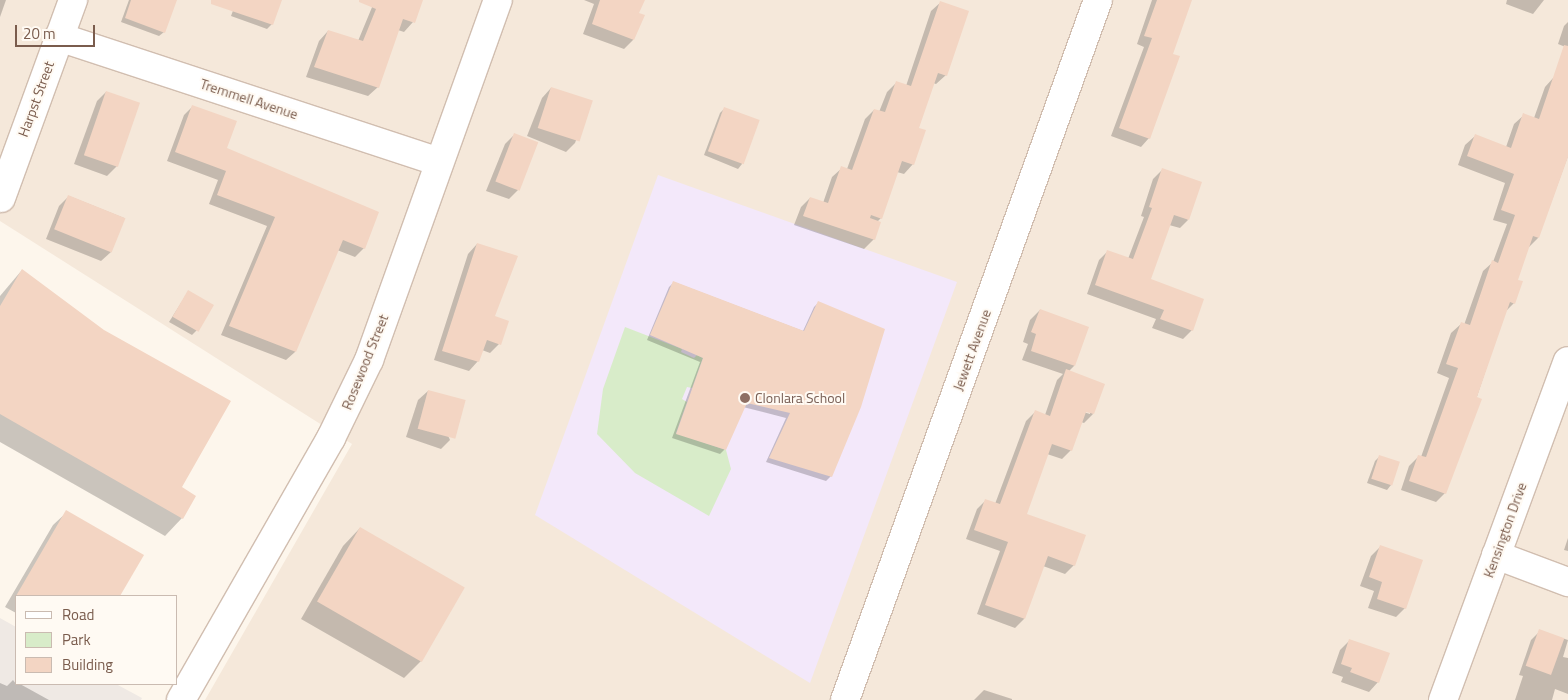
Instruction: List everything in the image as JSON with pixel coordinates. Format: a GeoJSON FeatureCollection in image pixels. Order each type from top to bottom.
{"type":"FeatureCollection","features":[{"type":"Feature","properties":{"kind":"street","name":"Harpst Street"},"geometry":{"type":"LineString","coordinates":[[1,198],[72,0]]}},
{"type":"Feature","properties":{"kind":"street","name":"Rosewood Street"},"geometry":{"type":"LineString","coordinates":[[181,700],[344,415],[369,360],[498,0]]}},
{"type":"Feature","properties":{"kind":"street","name":"Jewett Avenue"},"geometry":{"type":"LineString","coordinates":[[845,700],[1098,0]]}},
{"type":"Feature","properties":{"kind":"street","name":"Tremmell Avenue"},"geometry":{"type":"LineString","coordinates":[[59,37],[439,162]]}},
{"type":"Feature","properties":{"kind":"street","name":"Kensington Drive"},"geometry":{"type":"LineString","coordinates":[[1443,700],[1568,361]]}},
{"type":"Feature","properties":{"kind":"street"},"geometry":{"type":"LineString","coordinates":[[1496,555],[1568,582]]}},
{"type":"Feature","properties":{"kind":"shaded area"},"geometry":{"type":"Polygon","coordinates":[[[0,0],[1568,0],[1568,700],[205,700],[352,444],[0,221],[0,0]]]}},
{"type":"Feature","properties":{"kind":"shaded area","name":"Clonlara School"},"geometry":{"type":"Polygon","coordinates":[[[658,175],[957,282],[810,683],[535,515],[658,175]]]}},
{"type":"Feature","properties":{"kind":"shaded area"},"geometry":{"type":"Polygon","coordinates":[[[0,618],[15,626],[15,685],[118,685],[142,698],[141,700],[0,700],[0,618]]]}},
{"type":"Feature","properties":{"kind":"green space"},"geometry":{"type":"Polygon","coordinates":[[[625,327],[682,349],[681,352],[694,358],[697,355],[703,358],[692,388],[687,387],[682,399],[687,402],[676,433],[726,450],[731,469],[709,516],[635,473],[597,434],[603,389],[625,327]]]}},
{"type":"Feature","properties":{"kind":"building"},"geometry":{"type":"Polygon","coordinates":[[[131,0],[177,0],[165,33],[125,18],[131,0]]]}},
{"type":"Feature","properties":{"kind":"building"},"geometry":{"type":"Polygon","coordinates":[[[211,0],[282,0],[273,25],[211,4],[211,0]]]}},
{"type":"Feature","properties":{"kind":"building"},"geometry":{"type":"Polygon","coordinates":[[[359,0],[423,0],[415,23],[403,19],[379,88],[314,67],[328,30],[363,41],[376,9],[359,2],[359,0]]]}},
{"type":"Feature","properties":{"kind":"building"},"geometry":{"type":"Polygon","coordinates":[[[600,0],[645,0],[639,13],[645,15],[634,40],[592,24],[600,0]]]}},
{"type":"Feature","properties":{"kind":"building"},"geometry":{"type":"Polygon","coordinates":[[[1157,0],[1192,0],[1173,54],[1180,56],[1150,139],[1119,128],[1152,38],[1144,36],[1157,0]]]}},
{"type":"Feature","properties":{"kind":"building"},"geometry":{"type":"Polygon","coordinates":[[[940,1],[969,11],[947,76],[938,73],[919,128],[926,130],[914,165],[902,161],[882,219],[871,215],[870,218],[881,222],[875,240],[803,216],[810,197],[828,203],[841,166],[852,170],[874,109],[885,112],[896,81],[911,86],[940,1]]]}},
{"type":"Feature","properties":{"kind":"building"},"geometry":{"type":"Polygon","coordinates":[[[1564,45],[1568,46],[1568,157],[1539,238],[1533,236],[1518,280],[1523,281],[1515,304],[1510,302],[1477,397],[1482,399],[1446,494],[1409,481],[1418,455],[1426,457],[1458,368],[1446,364],[1461,322],[1470,325],[1492,260],[1498,263],[1515,215],[1501,210],[1514,174],[1467,156],[1475,134],[1511,148],[1523,113],[1539,119],[1564,45]]]}},
{"type":"Feature","properties":{"kind":"building"},"geometry":{"type":"Polygon","coordinates":[[[551,87],[593,101],[580,141],[538,128],[551,87]]]}},
{"type":"Feature","properties":{"kind":"building"},"geometry":{"type":"Polygon","coordinates":[[[106,91],[140,103],[118,167],[84,155],[106,91]]]}},
{"type":"Feature","properties":{"kind":"building"},"geometry":{"type":"Polygon","coordinates":[[[192,105],[237,121],[227,148],[379,212],[365,249],[343,240],[296,352],[229,326],[275,217],[217,195],[226,171],[175,152],[192,105]]]}},
{"type":"Feature","properties":{"kind":"building"},"geometry":{"type":"Polygon","coordinates":[[[724,107],[760,120],[744,164],[708,151],[724,107]]]}},
{"type":"Feature","properties":{"kind":"building"},"geometry":{"type":"Polygon","coordinates":[[[514,133],[538,142],[520,191],[495,182],[514,133]]]}},
{"type":"Feature","properties":{"kind":"building"},"geometry":{"type":"Polygon","coordinates":[[[1162,168],[1202,182],[1189,220],[1174,215],[1151,279],[1204,299],[1193,331],[1160,319],[1164,310],[1095,285],[1107,250],[1133,259],[1152,208],[1149,207],[1162,168]]]}},
{"type":"Feature","properties":{"kind":"building"},"geometry":{"type":"Polygon","coordinates":[[[68,195],[125,218],[112,253],[54,229],[68,195]]]}},
{"type":"Feature","properties":{"kind":"building"},"geometry":{"type":"Polygon","coordinates":[[[477,243],[518,256],[495,316],[509,321],[501,345],[487,340],[479,362],[442,351],[477,243]]]}},
{"type":"Feature","properties":{"kind":"building"},"geometry":{"type":"Polygon","coordinates":[[[22,269],[104,330],[231,401],[182,487],[196,496],[183,519],[0,414],[0,306],[22,269]]]}},
{"type":"Feature","properties":{"kind":"building","name":"Clonlara School"},"geometry":{"type":"Polygon","coordinates":[[[673,281],[804,331],[818,301],[885,329],[861,407],[832,477],[769,458],[790,413],[747,403],[726,450],[676,434],[703,358],[650,335],[673,281]]]}},
{"type":"Feature","properties":{"kind":"building"},"geometry":{"type":"Polygon","coordinates":[[[188,290],[214,305],[198,332],[172,317],[188,290]]]}},
{"type":"Feature","properties":{"kind":"building"},"geometry":{"type":"Polygon","coordinates":[[[1040,309],[1089,327],[1075,366],[1031,351],[1036,334],[1031,332],[1040,309]]]}},
{"type":"Feature","properties":{"kind":"building"},"geometry":{"type":"Polygon","coordinates":[[[1066,369],[1105,384],[1094,414],[1086,412],[1072,451],[1052,444],[1027,514],[1086,535],[1075,566],[1048,556],[1025,619],[985,605],[1008,542],[974,530],[985,499],[1000,504],[1035,410],[1050,416],[1066,369]]]}},
{"type":"Feature","properties":{"kind":"building"},"geometry":{"type":"Polygon","coordinates":[[[428,390],[466,400],[455,439],[418,429],[428,390]]]}},
{"type":"Feature","properties":{"kind":"building"},"geometry":{"type":"Polygon","coordinates":[[[1379,455],[1400,462],[1392,486],[1371,479],[1379,455]]]}},
{"type":"Feature","properties":{"kind":"building"},"geometry":{"type":"Polygon","coordinates":[[[66,510],[144,555],[121,595],[17,595],[66,510]]]}},
{"type":"Feature","properties":{"kind":"building"},"geometry":{"type":"Polygon","coordinates":[[[360,527],[465,588],[422,662],[317,601],[360,527]]]}},
{"type":"Feature","properties":{"kind":"building"},"geometry":{"type":"Polygon","coordinates":[[[1380,545],[1423,560],[1406,609],[1377,599],[1382,582],[1369,577],[1380,545]]]}},
{"type":"Feature","properties":{"kind":"building"},"geometry":{"type":"Polygon","coordinates":[[[1539,629],[1564,638],[1551,675],[1526,666],[1539,629]]]}},
{"type":"Feature","properties":{"kind":"building"},"geometry":{"type":"Polygon","coordinates":[[[1349,639],[1390,653],[1379,683],[1350,672],[1352,668],[1341,664],[1349,639]]]}},
{"type":"Feature","properties":{"kind":"place","name":"Clonlara School"},"geometry":{"type":"Point","coordinates":[745,398]}}]}
